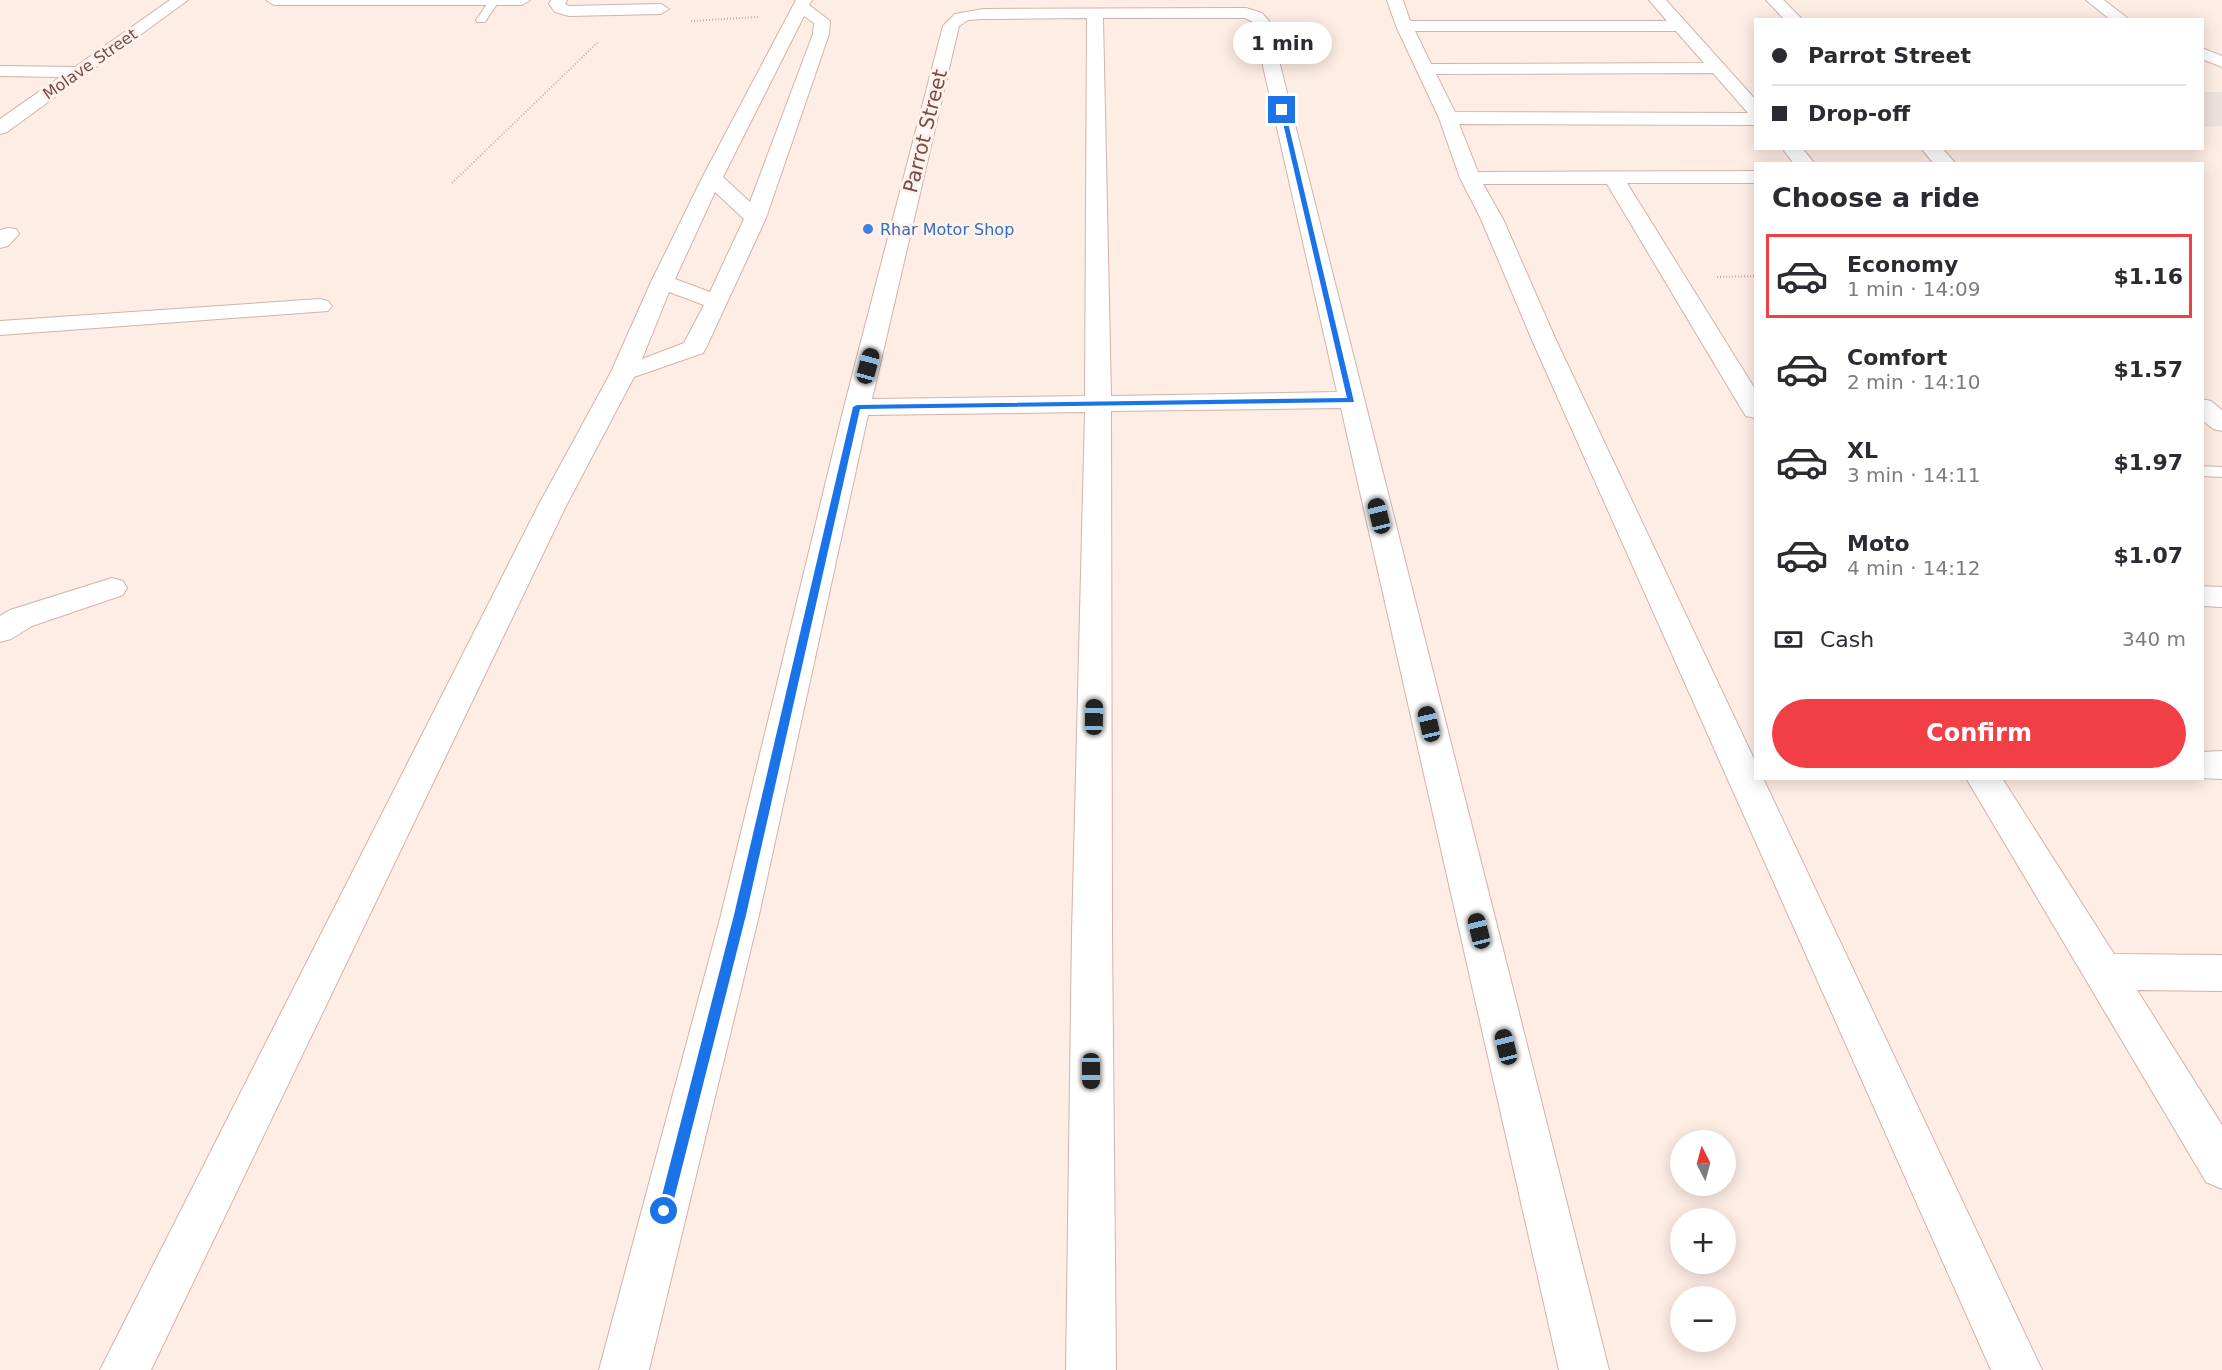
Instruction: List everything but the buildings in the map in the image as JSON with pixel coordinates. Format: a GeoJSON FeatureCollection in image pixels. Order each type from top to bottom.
{"type":"FeatureCollection","features":[{"type":"Feature","properties":{"kind":"street","name":"Molave Street"},"geometry":{"type":"LineString","coordinates":[[0,128],[180,0]]}},
{"type":"Feature","properties":{"kind":"street"},"geometry":{"type":"LineString","coordinates":[[274,0],[522,0]]}},
{"type":"Feature","properties":{"kind":"street"},"geometry":{"type":"LineString","coordinates":[[559,0],[557,4],[561,9],[569,11],[661,9]]}},
{"type":"Feature","properties":{"kind":"street"},"geometry":{"type":"LineString","coordinates":[[1657,0],[1754,109]]}},
{"type":"Feature","properties":{"kind":"street"},"geometry":{"type":"LineString","coordinates":[[1774,0],[1794,18]]}},
{"type":"Feature","properties":{"kind":"street"},"geometry":{"type":"LineString","coordinates":[[2094,0],[2119,18]]}},
{"type":"Feature","properties":{"kind":"street"},"geometry":{"type":"LineString","coordinates":[[1091,1370],[1092,933],[1098,405],[1095,14],[1246,13],[1256,16],[1261,21],[1584,1370]]}},
{"type":"Feature","properties":{"kind":"street"},"geometry":{"type":"LineString","coordinates":[[1678,26],[1400,13],[1448,117],[1470,178],[1492,219],[1544,340],[2018,1370]]}},
{"type":"Feature","properties":{"kind":"street"},"geometry":{"type":"LineString","coordinates":[[125,1370],[541,527],[624,372],[662,282],[712,178],[802,14],[823,25],[755,218],[694,348],[624,372]]}},
{"type":"Feature","properties":{"kind":"street","name":"Parrot Street"},"geometry":{"type":"LineString","coordinates":[[624,1370],[740,915],[857,407],[951,26],[956,19],[962,16],[1095,14]]}},
{"type":"Feature","properties":{"kind":"street"},"geometry":{"type":"LineString","coordinates":[[2204,54],[2222,62]]}},
{"type":"Feature","properties":{"kind":"street"},"geometry":{"type":"LineString","coordinates":[[1424,69],[1720,68]]}},
{"type":"Feature","properties":{"kind":"street"},"geometry":{"type":"LineString","coordinates":[[0,71],[78,72]]}},
{"type":"Feature","properties":{"kind":"street"},"geometry":{"type":"LineString","coordinates":[[1448,117],[1754,119]]}},
{"type":"Feature","properties":{"kind":"street"},"geometry":{"type":"LineString","coordinates":[[1793,150],[1803,162]]}},
{"type":"Feature","properties":{"kind":"street"},"geometry":{"type":"LineString","coordinates":[[1932,150],[1944,162]]}},
{"type":"Feature","properties":{"kind":"street"},"geometry":{"type":"LineString","coordinates":[[1613,177],[1754,408]]}},
{"type":"Feature","properties":{"kind":"street"},"geometry":{"type":"LineString","coordinates":[[1470,178],[1754,177]]}},
{"type":"Feature","properties":{"kind":"street"},"geometry":{"type":"LineString","coordinates":[[712,178],[755,218]]}},
{"type":"Feature","properties":{"kind":"street"},"geometry":{"type":"LineString","coordinates":[[662,282],[717,302]]}},
{"type":"Feature","properties":{"kind":"street"},"geometry":{"type":"LineString","coordinates":[[0,328],[320,306]]}},
{"type":"Feature","properties":{"kind":"street"},"geometry":{"type":"LineString","coordinates":[[1730,368],[1754,368]]}},
{"type":"Feature","properties":{"kind":"street"},"geometry":{"type":"LineString","coordinates":[[857,407],[1351,400]]}},
{"type":"Feature","properties":{"kind":"street"},"geometry":{"type":"LineString","coordinates":[[2204,409],[2222,423]]}},
{"type":"Feature","properties":{"kind":"street"},"geometry":{"type":"LineString","coordinates":[[0,631],[21,618],[112,588]]}},
{"type":"Feature","properties":{"kind":"street"},"geometry":{"type":"LineString","coordinates":[[2204,596],[2222,597]]}},
{"type":"Feature","properties":{"kind":"street"},"geometry":{"type":"LineString","coordinates":[[2204,766],[2222,765]]}},
{"type":"Feature","properties":{"kind":"street"},"geometry":{"type":"LineString","coordinates":[[1984,780],[2222,1166]]}},
{"type":"Feature","properties":{"kind":"street"},"geometry":{"type":"LineString","coordinates":[[2103,972],[2222,973]]}},
{"type":"Feature","properties":{"kind":"lane"},"geometry":{"type":"LineString","coordinates":[[481,20],[494,1]]}},
{"type":"Feature","properties":{"kind":"lane"},"geometry":{"type":"LineString","coordinates":[[2204,471],[2222,471]]}},
{"type":"Feature","properties":{"kind":"path"},"geometry":{"type":"LineString","coordinates":[[686,21],[802,14]]}},
{"type":"Feature","properties":{"kind":"path"},"geometry":{"type":"LineString","coordinates":[[452,183],[603,38]]}},
{"type":"Feature","properties":{"kind":"shaded area"},"geometry":{"type":"Polygon","coordinates":[[[2204,92],[2222,92],[2222,126],[2204,127],[2204,92]]]}},
{"type":"Feature","properties":{"kind":"place","name":"Rhar Motor Shop"},"geometry":{"type":"Point","coordinates":[868,229]}},
{"type":"Feature","properties":{"kind":"route"},"geometry":{"type":"LineString","coordinates":[[664,1211],[740,915],[857,407],[1351,400],[1282,110]]}}]}
